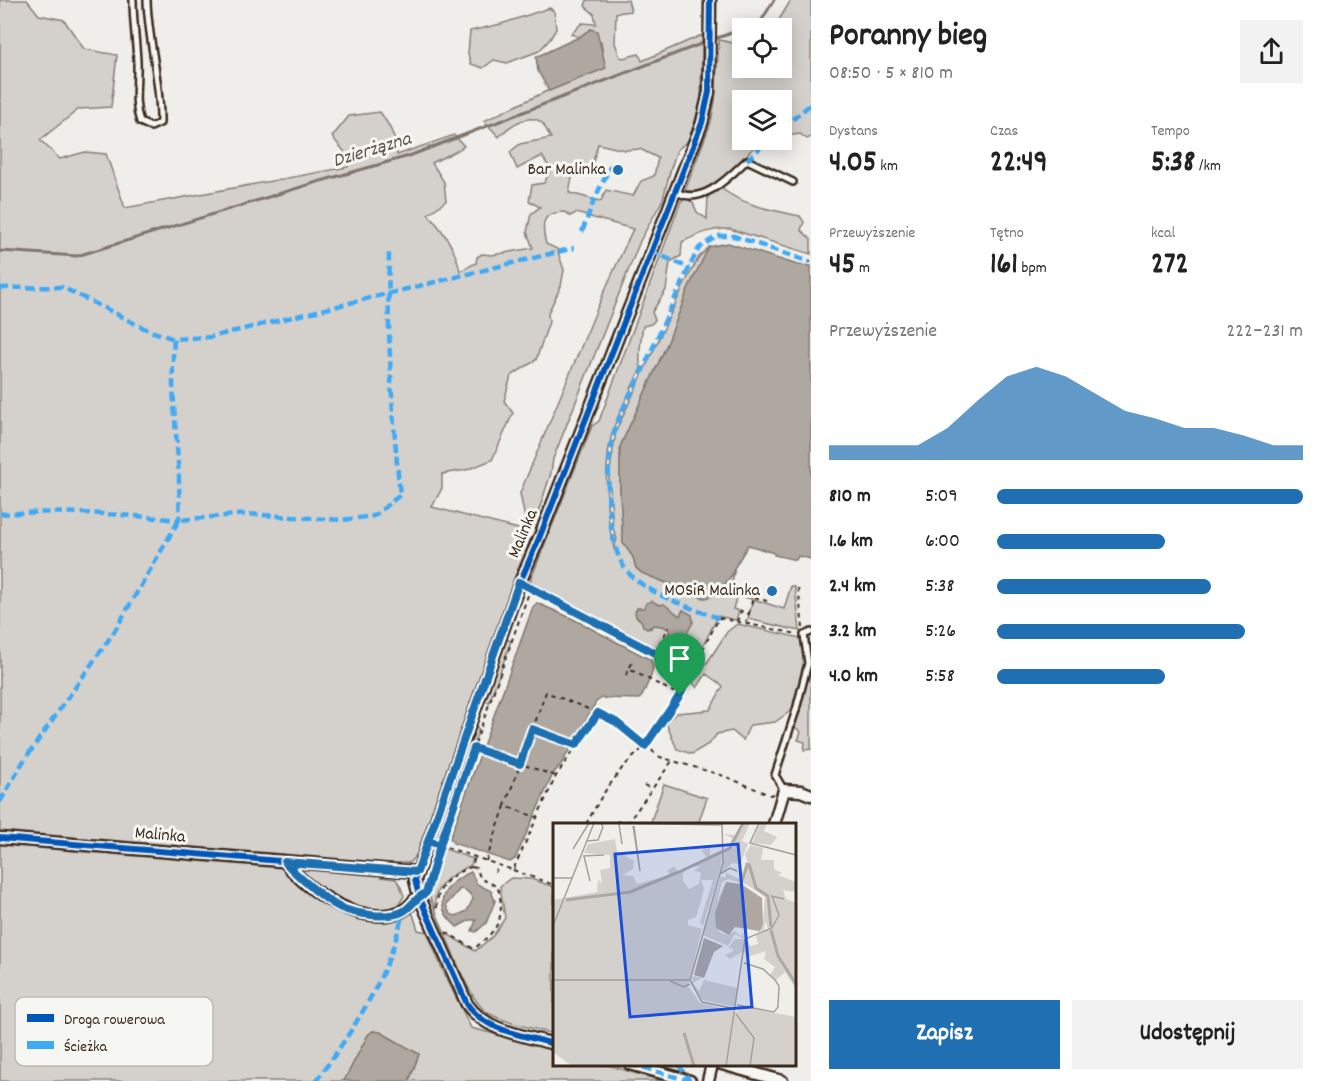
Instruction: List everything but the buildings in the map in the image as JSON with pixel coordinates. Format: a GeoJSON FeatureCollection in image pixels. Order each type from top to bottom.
{"type":"FeatureCollection","features":[{"type":"Feature","properties":{"kind":"street","name":"Malinka"},"geometry":{"type":"LineString","coordinates":[[0,838],[417,872],[519,582],[540,536],[651,251],[677,192],[707,106],[710,0]]}},
{"type":"Feature","properties":{"kind":"street"},"geometry":{"type":"LineString","coordinates":[[775,823],[784,789],[811,795]]}},
{"type":"Feature","properties":{"kind":"street"},"geometry":{"type":"LineString","coordinates":[[285,862],[296,876],[339,907],[377,916],[403,911],[419,896]]}},
{"type":"Feature","properties":{"kind":"street"},"geometry":{"type":"LineString","coordinates":[[417,872],[415,880],[419,896],[473,1013],[493,1026],[553,1043]]}},
{"type":"Feature","properties":{"kind":"street"},"geometry":{"type":"LineString","coordinates":[[634,1066],[690,1081]]}},
{"type":"Feature","properties":{"kind":"street"},"geometry":{"type":"LineString","coordinates":[[708,1081],[712,1066]]}},
{"type":"Feature","properties":{"kind":"street"},"geometry":{"type":"LineString","coordinates":[[726,1066],[782,1081]]}},
{"type":"Feature","properties":{"kind":"lane"},"geometry":{"type":"LineString","coordinates":[[133,0],[133,28],[137,62],[136,108],[140,122],[151,127],[160,123],[160,102],[148,26],[147,0]]}},
{"type":"Feature","properties":{"kind":"lane"},"geometry":{"type":"LineString","coordinates":[[677,192],[685,195],[706,192],[730,176],[747,160],[793,182]]}},
{"type":"Feature","properties":{"kind":"lane"},"geometry":{"type":"LineString","coordinates":[[784,789],[775,775],[808,663],[804,635],[811,632]]}},
{"type":"Feature","properties":{"kind":"path"},"geometry":{"type":"LineString","coordinates":[[519,582],[691,672]]}},
{"type":"Feature","properties":{"kind":"path"},"geometry":{"type":"LineString","coordinates":[[464,777],[531,587]]}},
{"type":"Feature","properties":{"kind":"path"},"geometry":{"type":"LineString","coordinates":[[587,823],[603,794],[623,767],[645,746],[680,695],[719,618],[804,635],[798,588]]}},
{"type":"Feature","properties":{"kind":"path"},"geometry":{"type":"LineString","coordinates":[[746,622],[753,597],[766,601]]}},
{"type":"Feature","properties":{"kind":"path"},"geometry":{"type":"LineString","coordinates":[[737,622],[741,611],[748,613]]}},
{"type":"Feature","properties":{"kind":"path"},"geometry":{"type":"LineString","coordinates":[[655,652],[669,627]]}},
{"type":"Feature","properties":{"kind":"path"},"geometry":{"type":"LineString","coordinates":[[627,675],[632,663]]}},
{"type":"Feature","properties":{"kind":"path"},"geometry":{"type":"LineString","coordinates":[[629,669],[680,695]]}},
{"type":"Feature","properties":{"kind":"path"},"geometry":{"type":"LineString","coordinates":[[486,861],[546,692],[616,722],[660,758],[724,776],[770,795],[784,789]]}},
{"type":"Feature","properties":{"kind":"path"},"geometry":{"type":"LineString","coordinates":[[513,870],[556,776],[598,713]]}},
{"type":"Feature","properties":{"kind":"path"},"geometry":{"type":"LineString","coordinates":[[532,729],[576,745]]}},
{"type":"Feature","properties":{"kind":"path"},"geometry":{"type":"LineString","coordinates":[[474,748],[556,776]]}},
{"type":"Feature","properties":{"kind":"path"},"geometry":{"type":"LineString","coordinates":[[628,823],[672,761]]}},
{"type":"Feature","properties":{"kind":"path"},"geometry":{"type":"LineString","coordinates":[[644,785],[651,789]]}},
{"type":"Feature","properties":{"kind":"path"},"geometry":{"type":"LineString","coordinates":[[505,806],[536,817]]}},
{"type":"Feature","properties":{"kind":"path"},"geometry":{"type":"LineString","coordinates":[[419,896],[426,893],[443,835]]}},
{"type":"Feature","properties":{"kind":"path"},"geometry":{"type":"LineString","coordinates":[[440,845],[553,884]]}},
{"type":"Feature","properties":{"kind":"path"},"geometry":{"type":"LineString","coordinates":[[439,914],[436,903],[440,890],[452,876],[472,867],[475,857]]}},
{"type":"Feature","properties":{"kind":"path"},"geometry":{"type":"LineString","coordinates":[[495,873],[498,865]]}},
{"type":"Feature","properties":{"kind":"path"},"geometry":{"type":"LineString","coordinates":[[445,932],[474,949],[495,930],[498,924],[502,910],[498,890],[495,885],[481,879],[476,868],[472,867]]}},
{"type":"Feature","properties":{"kind":"shaded area"},"geometry":{"type":"Polygon","coordinates":[[[0,0],[27,0],[39,15],[64,20],[84,49],[117,55],[111,107],[79,109],[40,140],[60,159],[85,152],[106,154],[125,208],[348,167],[344,151],[332,137],[349,116],[380,112],[392,132],[397,155],[454,135],[464,146],[432,163],[444,182],[446,201],[428,214],[448,241],[460,271],[476,263],[477,257],[482,254],[492,255],[533,248],[527,232],[531,214],[540,207],[529,201],[532,185],[544,183],[551,170],[542,156],[517,169],[510,152],[520,144],[551,138],[538,120],[526,119],[499,137],[484,121],[547,91],[605,68],[601,42],[591,29],[579,37],[571,34],[582,23],[596,24],[594,14],[585,6],[587,0],[628,0],[631,11],[616,13],[615,43],[620,57],[623,58],[639,54],[642,61],[702,35],[701,99],[693,128],[688,141],[677,150],[663,199],[640,241],[553,459],[551,473],[534,525],[525,519],[520,493],[604,292],[633,229],[576,213],[570,216],[565,212],[557,213],[547,217],[543,225],[546,244],[557,249],[564,270],[561,286],[548,313],[549,322],[536,360],[511,376],[504,401],[513,413],[492,460],[466,470],[442,474],[442,488],[432,507],[526,531],[530,540],[419,852],[409,863],[383,863],[381,877],[396,879],[400,885],[404,896],[398,906],[413,914],[418,930],[427,932],[471,1028],[553,1049],[553,1066],[611,1066],[661,1081],[409,1081],[419,1054],[380,1032],[373,1031],[368,1035],[344,1081],[0,1081],[0,0]],[[598,144],[591,169],[574,167],[569,193],[601,201],[606,190],[633,196],[641,181],[654,176],[658,158],[640,149],[625,150],[598,144]]]}},
{"type":"Feature","properties":{"kind":"shaded area"},"geometry":{"type":"Polygon","coordinates":[[[791,0],[811,0],[811,137],[807,139],[800,134],[792,135],[792,90],[732,90],[732,150],[752,150],[718,182],[697,191],[685,191],[711,122],[715,101],[719,40],[732,43],[732,78],[792,78],[792,18],[780,18],[791,0]]]}},
{"type":"Feature","properties":{"kind":"shaded area"},"geometry":{"type":"Polygon","coordinates":[[[549,8],[554,11],[556,29],[539,51],[507,63],[494,60],[483,68],[471,64],[468,54],[470,31],[501,24],[549,8]]]}},
{"type":"Feature","properties":{"kind":"shaded area"},"geometry":{"type":"Polygon","coordinates":[[[591,29],[597,31],[606,68],[549,91],[538,71],[536,57],[591,29]]]}},
{"type":"Feature","properties":{"kind":"shaded area"},"geometry":{"type":"Polygon","coordinates":[[[721,188],[749,203],[800,216],[804,222],[801,230],[811,239],[811,254],[730,229],[711,231],[682,242],[681,256],[670,262],[666,290],[652,312],[655,320],[643,326],[641,368],[610,440],[606,488],[614,548],[617,539],[613,528],[609,477],[616,431],[685,283],[699,257],[709,247],[689,287],[668,342],[620,447],[623,543],[633,557],[636,568],[642,573],[704,598],[716,594],[734,572],[731,589],[752,595],[751,599],[737,595],[733,609],[739,611],[736,620],[718,616],[691,669],[529,584],[592,426],[599,421],[681,201],[687,199],[693,203],[697,212],[707,219],[708,194],[721,188]],[[647,603],[642,622],[650,629],[653,625],[671,630],[667,638],[681,644],[693,619],[683,610],[680,616],[660,605],[647,603]]]}},
{"type":"Feature","properties":{"kind":"shaded area"},"geometry":{"type":"Polygon","coordinates":[[[728,243],[798,265],[811,266],[811,559],[798,556],[796,560],[748,545],[725,585],[718,592],[704,598],[642,573],[636,568],[633,557],[623,543],[620,447],[668,342],[689,287],[709,247],[728,243]]]}},
{"type":"Feature","properties":{"kind":"shaded area"},"geometry":{"type":"Polygon","coordinates":[[[791,586],[795,587],[800,631],[748,619],[753,599],[784,609],[791,586]]]}},
{"type":"Feature","properties":{"kind":"shaded area"},"geometry":{"type":"Polygon","coordinates":[[[652,601],[659,605],[664,604],[680,616],[683,610],[692,615],[693,622],[681,644],[667,638],[670,630],[654,625],[647,629],[636,617],[637,608],[644,608],[646,603],[652,601]]]}},
{"type":"Feature","properties":{"kind":"shaded area"},"geometry":{"type":"Polygon","coordinates":[[[537,603],[651,660],[653,667],[639,699],[602,698],[596,702],[562,763],[553,774],[515,859],[510,862],[453,843],[450,838],[533,607],[537,603]]]}},
{"type":"Feature","properties":{"kind":"shaded area"},"geometry":{"type":"Polygon","coordinates":[[[737,624],[801,638],[804,657],[811,658],[811,749],[804,750],[805,742],[798,740],[801,732],[794,726],[800,713],[792,710],[775,722],[750,725],[743,740],[732,731],[717,734],[710,743],[692,754],[677,749],[666,723],[676,713],[710,710],[723,686],[706,674],[697,688],[691,680],[709,660],[727,632],[737,624]]]}},
{"type":"Feature","properties":{"kind":"shaded area"},"geometry":{"type":"Polygon","coordinates":[[[506,639],[511,641],[489,703],[485,700],[506,639]]]}},
{"type":"Feature","properties":{"kind":"shaded area"},"geometry":{"type":"Polygon","coordinates":[[[475,728],[479,729],[453,800],[449,798],[475,728]]]}},
{"type":"Feature","properties":{"kind":"shaded area"},"geometry":{"type":"Polygon","coordinates":[[[664,784],[707,798],[698,823],[650,823],[664,784]]]}},
{"type":"Feature","properties":{"kind":"shaded area"},"geometry":{"type":"Polygon","coordinates":[[[432,845],[437,847],[424,892],[420,880],[432,845]]]}},
{"type":"Feature","properties":{"kind":"shaded area"},"geometry":{"type":"Polygon","coordinates":[[[440,847],[473,859],[471,865],[441,885],[435,898],[437,915],[428,893],[440,847]]]}},
{"type":"Feature","properties":{"kind":"shaded area"},"geometry":{"type":"Polygon","coordinates":[[[471,872],[477,884],[491,891],[495,901],[486,923],[476,932],[472,931],[476,920],[470,920],[457,927],[449,919],[442,903],[448,889],[471,872]],[[462,889],[446,905],[450,914],[456,916],[467,911],[473,899],[468,892],[462,889]]]}},
{"type":"Feature","properties":{"kind":"shaded area"},"geometry":{"type":"Polygon","coordinates":[[[511,878],[531,879],[553,887],[553,1034],[504,1020],[481,1007],[468,988],[444,932],[475,951],[493,936],[505,918],[500,886],[511,878]]]}},
{"type":"Feature","properties":{"kind":"shaded area"},"geometry":{"type":"Polygon","coordinates":[[[373,1031],[380,1032],[419,1054],[409,1081],[344,1081],[368,1035],[373,1031]]]}},
{"type":"Feature","properties":{"kind":"waterway","name":"Dzierżązna"},"geometry":{"type":"LineString","coordinates":[[763,18],[774,0]]}},
{"type":"Feature","properties":{"kind":"waterway","name":"Dzierżązna"},"geometry":{"type":"LineString","coordinates":[[712,40],[732,33]]}},
{"type":"Feature","properties":{"kind":"waterway","name":"Dzierżązna"},"geometry":{"type":"LineString","coordinates":[[0,251],[77,256],[409,156],[706,42]]}},
{"type":"Feature","properties":{"kind":"marked path"},"geometry":{"type":"LineString","coordinates":[[792,120],[811,104]]}},
{"type":"Feature","properties":{"kind":"marked path"},"geometry":{"type":"LineString","coordinates":[[747,160],[758,150]]}},
{"type":"Feature","properties":{"kind":"marked path"},"geometry":{"type":"LineString","coordinates":[[582,232],[611,165]]}},
{"type":"Feature","properties":{"kind":"marked path"},"geometry":{"type":"LineString","coordinates":[[719,618],[695,610],[645,587],[627,571],[619,558],[610,523],[608,481],[615,429],[699,248],[717,236],[734,236],[810,262]]}},
{"type":"Feature","properties":{"kind":"marked path"},"geometry":{"type":"LineString","coordinates":[[0,288],[62,287],[148,330],[174,339],[211,337],[574,248]]}},
{"type":"Feature","properties":{"kind":"marked path"},"geometry":{"type":"LineString","coordinates":[[651,251],[689,268]]}},
{"type":"Feature","properties":{"kind":"marked path"},"geometry":{"type":"LineString","coordinates":[[0,802],[23,762],[114,632],[179,520],[247,514],[342,520],[374,516],[400,495],[391,374],[389,252]]}},
{"type":"Feature","properties":{"kind":"marked path"},"geometry":{"type":"LineString","coordinates":[[0,514],[90,513],[179,520],[179,475],[173,385],[174,339]]}},
{"type":"Feature","properties":{"kind":"marked path"},"geometry":{"type":"LineString","coordinates":[[285,862],[308,885],[337,904],[353,911],[370,915],[386,915],[404,910],[419,896]]}},
{"type":"Feature","properties":{"kind":"marked path"},"geometry":{"type":"LineString","coordinates":[[316,1081],[357,1022],[380,979],[390,957],[403,911]]}},
{"type":"Feature","properties":{"kind":"marked path"},"geometry":{"type":"LineString","coordinates":[[637,1066],[690,1081]]}},
{"type":"Feature","properties":{"kind":"marked path"},"geometry":{"type":"LineString","coordinates":[[679,1066],[690,1081]]}},
{"type":"Feature","properties":{"kind":"cycle path"},"geometry":{"type":"LineString","coordinates":[[553,1044],[495,1027],[484,1021],[467,1004],[419,896],[415,880],[520,582],[702,123],[709,92],[710,0]]}},
{"type":"Feature","properties":{"kind":"cycle path"},"geometry":{"type":"LineString","coordinates":[[0,838],[417,872]]}},
{"type":"Feature","properties":{"kind":"place","name":"Bar Malinka"},"geometry":{"type":"Point","coordinates":[618,170]}},
{"type":"Feature","properties":{"kind":"place","name":"MOSiR Malinka"},"geometry":{"type":"Point","coordinates":[772,591]}},
{"type":"Feature","properties":{"kind":"route"},"geometry":{"type":"LineString","coordinates":[[680,695],[645,746],[616,722],[598,713],[576,745],[532,729],[520,764],[474,748],[440,845],[428,841],[417,872],[285,862],[296,876],[339,907],[377,916],[403,911],[419,896],[426,893],[440,845],[428,841],[519,582],[691,672],[680,695]]}}]}
